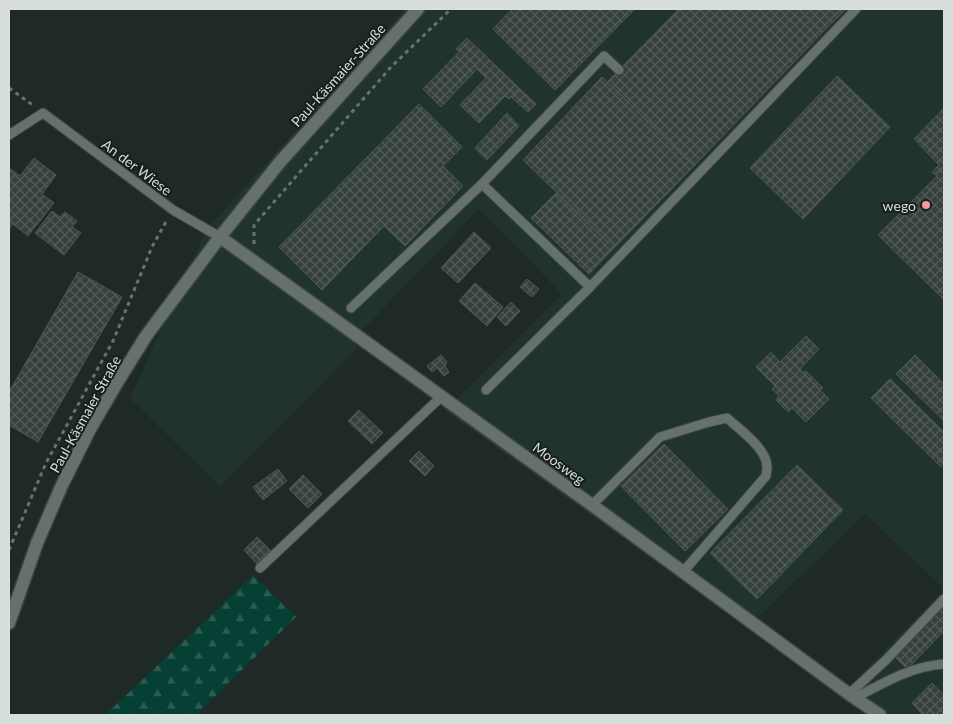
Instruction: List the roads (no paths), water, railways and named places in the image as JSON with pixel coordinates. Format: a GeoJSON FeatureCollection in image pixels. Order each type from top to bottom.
{"type":"FeatureCollection","features":[{"type":"Feature","properties":{"kind":"street","name":"Paul-Käsmaier-Straße"},"geometry":{"type":"LineString","coordinates":[[220,236],[280,162],[418,9]]}},
{"type":"Feature","properties":{"kind":"street","name":"Moosweg"},"geometry":{"type":"LineString","coordinates":[[220,236],[880,715]]}},
{"type":"Feature","properties":{"kind":"street","name":"Paul-Käsmaier Straße"},"geometry":{"type":"LineString","coordinates":[[9,623],[37,544],[62,486],[90,429],[146,336],[220,236]]}},
{"type":"Feature","properties":{"kind":"lane"},"geometry":{"type":"LineString","coordinates":[[842,13],[855,9]]}},
{"type":"Feature","properties":{"kind":"lane"},"geometry":{"type":"LineString","coordinates":[[486,390],[590,287],[709,156],[855,9]]}},
{"type":"Feature","properties":{"kind":"lane"},"geometry":{"type":"LineString","coordinates":[[351,308],[482,184],[604,56],[619,70]]}},
{"type":"Feature","properties":{"kind":"lane","name":"An der Wiese"},"geometry":{"type":"LineString","coordinates":[[9,135],[43,113],[173,210],[220,236]]}},
{"type":"Feature","properties":{"kind":"lane"},"geometry":{"type":"LineString","coordinates":[[482,184],[590,287]]}},
{"type":"Feature","properties":{"kind":"lane"},"geometry":{"type":"LineString","coordinates":[[260,568],[442,396]]}},
{"type":"Feature","properties":{"kind":"lane"},"geometry":{"type":"LineString","coordinates":[[592,505],[660,436],[727,418],[758,447],[765,457],[768,467],[766,476],[683,572]]}},
{"type":"Feature","properties":{"kind":"lane"},"geometry":{"type":"LineString","coordinates":[[852,696],[944,599]]}},
{"type":"Feature","properties":{"kind":"lane"},"geometry":{"type":"LineString","coordinates":[[852,696],[894,677],[933,665],[944,664]]}},
{"type":"Feature","properties":{"kind":"place","name":"wego"},"geometry":{"type":"Point","coordinates":[926,205]}}]}
